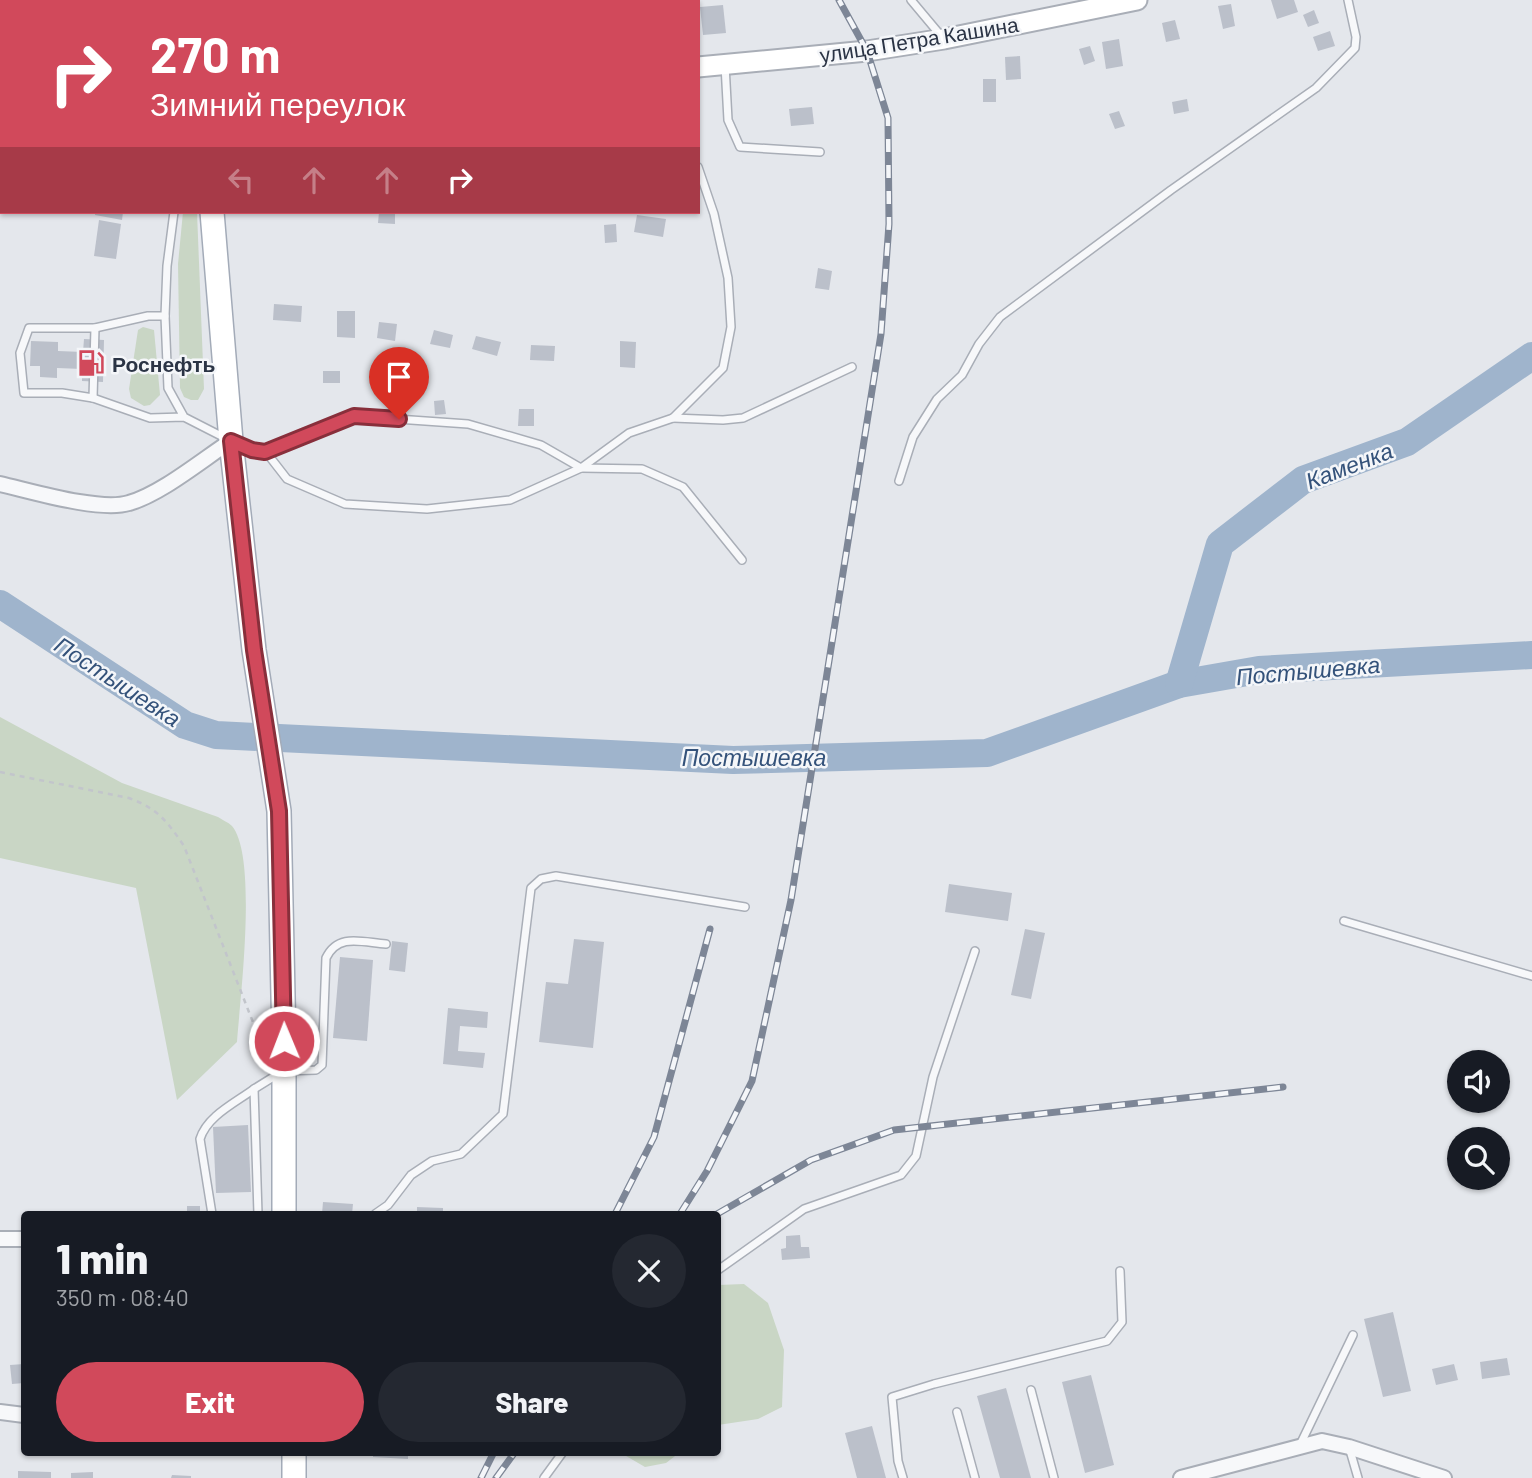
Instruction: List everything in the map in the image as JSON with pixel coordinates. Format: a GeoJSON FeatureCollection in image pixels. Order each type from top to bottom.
{"type":"FeatureCollection","features":[{"type":"Feature","properties":{"kind":"main road","name":"улица Петра Кашина"},"geometry":{"type":"LineString","coordinates":[[700,67],[867,51],[944,39],[1137,0]]}},
{"type":"Feature","properties":{"kind":"main road"},"geometry":{"type":"LineString","coordinates":[[212,214],[231,441],[254,650],[279,811],[284,1041],[284,1211]]}},
{"type":"Feature","properties":{"kind":"main road"},"geometry":{"type":"LineString","coordinates":[[294,1456],[294,1478]]}},
{"type":"Feature","properties":{"kind":"street"},"geometry":{"type":"LineString","coordinates":[[0,484],[99,505],[127,504],[149,495],[231,441]]}},
{"type":"Feature","properties":{"kind":"street"},"geometry":{"type":"LineString","coordinates":[[0,1240],[21,1240]]}},
{"type":"Feature","properties":{"kind":"street"},"geometry":{"type":"LineString","coordinates":[[0,1412],[21,1415]]}},
{"type":"Feature","properties":{"kind":"street"},"geometry":{"type":"LineString","coordinates":[[1181,1478],[1322,1441],[1444,1478]]}},
{"type":"Feature","properties":{"kind":"lane"},"geometry":{"type":"LineString","coordinates":[[911,0],[944,39]]}},
{"type":"Feature","properties":{"kind":"lane"},"geometry":{"type":"LineString","coordinates":[[900,481],[913,437],[937,399],[961,375],[979,344],[1000,317],[1171,190],[1316,88],[1355,48],[1356,37],[1348,0]]}},
{"type":"Feature","properties":{"kind":"lane"},"geometry":{"type":"LineString","coordinates":[[724,64],[728,120],[740,147],[820,152]]}},
{"type":"Feature","properties":{"kind":"lane"},"geometry":{"type":"LineString","coordinates":[[673,418],[723,368],[731,327],[728,278],[714,214],[700,173]]}},
{"type":"Feature","properties":{"kind":"lane"},"geometry":{"type":"LineString","coordinates":[[174,214],[164,316],[168,388],[184,417]]}},
{"type":"Feature","properties":{"kind":"lane"},"geometry":{"type":"LineString","coordinates":[[164,316],[148,316],[95,328],[29,328],[20,353],[24,393],[62,393],[93,398],[150,418],[184,417],[231,441],[265,452],[354,416],[468,424],[541,444],[581,468],[642,469],[683,487],[741,560]]}},
{"type":"Feature","properties":{"kind":"lane"},"geometry":{"type":"LineString","coordinates":[[93,398],[95,328]]}},
{"type":"Feature","properties":{"kind":"lane"},"geometry":{"type":"LineString","coordinates":[[265,452],[287,479],[345,504],[427,509],[510,500],[581,468],[629,433],[673,418],[743,418],[852,367]]}},
{"type":"Feature","properties":{"kind":"lane"},"geometry":{"type":"LineString","coordinates":[[379,1211],[388,1205],[411,1175],[432,1161],[461,1154],[503,1114],[531,888],[541,879],[556,876],[745,907]]}},
{"type":"Feature","properties":{"kind":"lane"},"geometry":{"type":"LineString","coordinates":[[1343,921],[1532,976]]}},
{"type":"Feature","properties":{"kind":"lane"},"geometry":{"type":"LineString","coordinates":[[212,1211],[200,1139],[202,1130],[208,1122],[283,1071],[316,1070],[322,1065],[326,958],[331,947],[341,941],[386,944]]}},
{"type":"Feature","properties":{"kind":"lane"},"geometry":{"type":"LineString","coordinates":[[721,1268],[804,1209],[901,1175],[910,1167],[916,1156],[933,1077],[975,951]]}},
{"type":"Feature","properties":{"kind":"lane"},"geometry":{"type":"LineString","coordinates":[[254,1089],[258,1211]]}},
{"type":"Feature","properties":{"kind":"lane"},"geometry":{"type":"LineString","coordinates":[[387,1211],[388,1205]]}},
{"type":"Feature","properties":{"kind":"lane"},"geometry":{"type":"LineString","coordinates":[[903,1478],[898,1461],[891,1397],[1107,1341],[1122,1322],[1120,1271]]}},
{"type":"Feature","properties":{"kind":"lane"},"geometry":{"type":"LineString","coordinates":[[1299,1447],[1353,1335]]}},
{"type":"Feature","properties":{"kind":"lane"},"geometry":{"type":"LineString","coordinates":[[1031,1390],[1054,1478]]}},
{"type":"Feature","properties":{"kind":"lane"},"geometry":{"type":"LineString","coordinates":[[957,1412],[975,1478]]}},
{"type":"Feature","properties":{"kind":"lane"},"geometry":{"type":"LineString","coordinates":[[1349,1447],[1358,1478]]}},
{"type":"Feature","properties":{"kind":"lane"},"geometry":{"type":"LineString","coordinates":[[544,1478],[560,1456]]}},
{"type":"Feature","properties":{"kind":"path"},"geometry":{"type":"LineString","coordinates":[[0,772],[129,798],[147,805],[166,819],[184,846],[256,1030],[263,1036],[284,1041]]}},
{"type":"Feature","properties":{"kind":"green space"},"geometry":{"type":"Polygon","coordinates":[[[183,214],[197,214],[204,389],[198,400],[184,397],[180,388],[178,264],[183,214]]]}},
{"type":"Feature","properties":{"kind":"green space"},"geometry":{"type":"Polygon","coordinates":[[[143,327],[154,330],[160,395],[150,405],[144,406],[131,398],[129,389],[138,330],[143,327]]]}},
{"type":"Feature","properties":{"kind":"green space"},"geometry":{"type":"Polygon","coordinates":[[[0,717],[122,783],[218,817],[232,826],[240,842],[246,897],[237,1042],[177,1100],[136,888],[0,858],[0,717]]]}},
{"type":"Feature","properties":{"kind":"green space"},"geometry":{"type":"Polygon","coordinates":[[[744,1284],[768,1303],[784,1350],[782,1407],[758,1419],[721,1425],[721,1285],[744,1284]]]}},
{"type":"Feature","properties":{"kind":"green space"},"geometry":{"type":"Polygon","coordinates":[[[626,1456],[675,1456],[666,1463],[645,1467],[626,1456]]]}},
{"type":"Feature","properties":{"kind":"building"},"geometry":{"type":"Polygon","coordinates":[[[1271,0],[1294,0],[1298,12],[1277,19],[1271,0]]]}},
{"type":"Feature","properties":{"kind":"building"},"geometry":{"type":"Polygon","coordinates":[[[1231,4],[1235,26],[1223,29],[1218,6],[1231,4]]]}},
{"type":"Feature","properties":{"kind":"building"},"geometry":{"type":"Polygon","coordinates":[[[723,5],[726,33],[703,35],[700,7],[723,5]]]}},
{"type":"Feature","properties":{"kind":"building"},"geometry":{"type":"Polygon","coordinates":[[[1314,10],[1319,23],[1308,27],[1303,15],[1314,10]]]}},
{"type":"Feature","properties":{"kind":"building"},"geometry":{"type":"Polygon","coordinates":[[[1175,20],[1180,39],[1166,42],[1162,23],[1175,20]]]}},
{"type":"Feature","properties":{"kind":"building"},"geometry":{"type":"Polygon","coordinates":[[[1330,31],[1335,46],[1318,51],[1313,37],[1330,31]]]}},
{"type":"Feature","properties":{"kind":"building"},"geometry":{"type":"Polygon","coordinates":[[[1119,39],[1123,66],[1106,69],[1102,42],[1119,39]]]}},
{"type":"Feature","properties":{"kind":"building"},"geometry":{"type":"Polygon","coordinates":[[[1090,46],[1095,61],[1084,65],[1079,49],[1090,46]]]}},
{"type":"Feature","properties":{"kind":"building"},"geometry":{"type":"Polygon","coordinates":[[[1020,56],[1021,79],[1006,80],[1005,57],[1020,56]]]}},
{"type":"Feature","properties":{"kind":"building"},"geometry":{"type":"Polygon","coordinates":[[[983,79],[996,79],[996,102],[983,102],[983,79]]]}},
{"type":"Feature","properties":{"kind":"building"},"geometry":{"type":"Polygon","coordinates":[[[1187,99],[1189,111],[1174,114],[1172,102],[1187,99]]]}},
{"type":"Feature","properties":{"kind":"building"},"geometry":{"type":"Polygon","coordinates":[[[812,107],[814,124],[791,126],[789,109],[812,107]]]}},
{"type":"Feature","properties":{"kind":"building"},"geometry":{"type":"Polygon","coordinates":[[[1119,111],[1125,126],[1115,129],[1109,114],[1119,111]]]}},
{"type":"Feature","properties":{"kind":"building"},"geometry":{"type":"Polygon","coordinates":[[[95,214],[123,214],[122,220],[95,214]]]}},
{"type":"Feature","properties":{"kind":"building"},"geometry":{"type":"Polygon","coordinates":[[[379,214],[395,214],[395,224],[378,223],[379,214]]]}},
{"type":"Feature","properties":{"kind":"building"},"geometry":{"type":"Polygon","coordinates":[[[637,215],[666,219],[663,237],[634,232],[637,215]]]}},
{"type":"Feature","properties":{"kind":"building"},"geometry":{"type":"Polygon","coordinates":[[[99,220],[121,224],[116,259],[94,256],[99,220]]]}},
{"type":"Feature","properties":{"kind":"building"},"geometry":{"type":"Polygon","coordinates":[[[616,224],[617,242],[605,243],[604,225],[616,224]]]}},
{"type":"Feature","properties":{"kind":"building"},"geometry":{"type":"Polygon","coordinates":[[[818,268],[832,271],[829,290],[815,288],[818,268]]]}},
{"type":"Feature","properties":{"kind":"building"},"geometry":{"type":"Polygon","coordinates":[[[274,304],[302,306],[301,322],[273,320],[274,304]]]}},
{"type":"Feature","properties":{"kind":"building"},"geometry":{"type":"Polygon","coordinates":[[[337,311],[355,311],[355,338],[337,337],[337,311]]]}},
{"type":"Feature","properties":{"kind":"building"},"geometry":{"type":"Polygon","coordinates":[[[379,322],[397,324],[395,341],[377,338],[379,322]]]}},
{"type":"Feature","properties":{"kind":"building"},"geometry":{"type":"Polygon","coordinates":[[[434,330],[453,335],[450,348],[430,344],[434,330]]]}},
{"type":"Feature","properties":{"kind":"building"},"geometry":{"type":"Polygon","coordinates":[[[476,336],[501,342],[497,356],[472,349],[476,336]]]}},
{"type":"Feature","properties":{"kind":"building"},"geometry":{"type":"Polygon","coordinates":[[[84,339],[104,340],[103,382],[82,381],[82,369],[57,368],[57,378],[40,377],[40,366],[30,366],[31,341],[58,342],[58,351],[83,352],[84,339]]]}},
{"type":"Feature","properties":{"kind":"building"},"geometry":{"type":"Polygon","coordinates":[[[620,341],[636,342],[635,368],[620,367],[620,341]]]}},
{"type":"Feature","properties":{"kind":"building"},"geometry":{"type":"Polygon","coordinates":[[[531,345],[555,346],[554,361],[530,360],[531,345]]]}},
{"type":"Feature","properties":{"kind":"building"},"geometry":{"type":"Polygon","coordinates":[[[323,371],[340,371],[340,383],[323,383],[323,371]]]}},
{"type":"Feature","properties":{"kind":"building"},"geometry":{"type":"Polygon","coordinates":[[[444,400],[446,414],[435,415],[434,401],[444,400]]]}},
{"type":"Feature","properties":{"kind":"building"},"geometry":{"type":"Polygon","coordinates":[[[519,409],[534,409],[534,426],[518,426],[519,409]]]}},
{"type":"Feature","properties":{"kind":"building"},"geometry":{"type":"Polygon","coordinates":[[[949,884],[1012,893],[1008,921],[945,912],[949,884]]]}},
{"type":"Feature","properties":{"kind":"building"},"geometry":{"type":"Polygon","coordinates":[[[1025,929],[1045,933],[1031,999],[1011,995],[1025,929]]]}},
{"type":"Feature","properties":{"kind":"building"},"geometry":{"type":"Polygon","coordinates":[[[574,939],[604,942],[593,1048],[539,1042],[546,982],[568,984],[574,939]]]}},
{"type":"Feature","properties":{"kind":"building"},"geometry":{"type":"Polygon","coordinates":[[[392,941],[408,943],[405,972],[389,970],[392,941]]]}},
{"type":"Feature","properties":{"kind":"building"},"geometry":{"type":"Polygon","coordinates":[[[340,957],[373,960],[367,1041],[333,1038],[340,957]]]}},
{"type":"Feature","properties":{"kind":"building"},"geometry":{"type":"Polygon","coordinates":[[[448,1008],[488,1012],[487,1028],[460,1026],[458,1051],[485,1053],[483,1068],[443,1064],[448,1008]]]}},
{"type":"Feature","properties":{"kind":"building"},"geometry":{"type":"Polygon","coordinates":[[[248,1125],[251,1192],[216,1193],[213,1127],[248,1125]]]}},
{"type":"Feature","properties":{"kind":"building"},"geometry":{"type":"Polygon","coordinates":[[[323,1202],[353,1204],[352,1211],[322,1211],[323,1202]]]}},
{"type":"Feature","properties":{"kind":"building"},"geometry":{"type":"Polygon","coordinates":[[[187,1206],[200,1206],[200,1211],[187,1211],[187,1206]]]}},
{"type":"Feature","properties":{"kind":"building"},"geometry":{"type":"Polygon","coordinates":[[[417,1207],[443,1208],[443,1211],[417,1211],[417,1207]]]}},
{"type":"Feature","properties":{"kind":"building"},"geometry":{"type":"Polygon","coordinates":[[[800,1235],[801,1247],[809,1247],[810,1258],[782,1260],[781,1249],[786,1248],[786,1236],[800,1235]]]}},
{"type":"Feature","properties":{"kind":"building"},"geometry":{"type":"Polygon","coordinates":[[[1393,1312],[1411,1391],[1383,1397],[1364,1319],[1393,1312]]]}},
{"type":"Feature","properties":{"kind":"building"},"geometry":{"type":"Polygon","coordinates":[[[1507,1358],[1510,1375],[1482,1379],[1480,1362],[1507,1358]]]}},
{"type":"Feature","properties":{"kind":"building"},"geometry":{"type":"Polygon","coordinates":[[[21,1364],[21,1383],[12,1384],[10,1365],[21,1364]]]}},
{"type":"Feature","properties":{"kind":"building"},"geometry":{"type":"Polygon","coordinates":[[[1454,1364],[1458,1380],[1436,1385],[1432,1369],[1454,1364]]]}},
{"type":"Feature","properties":{"kind":"building"},"geometry":{"type":"Polygon","coordinates":[[[1091,1375],[1114,1465],[1085,1473],[1062,1382],[1091,1375]]]}},
{"type":"Feature","properties":{"kind":"building"},"geometry":{"type":"Polygon","coordinates":[[[1006,1388],[1031,1478],[1000,1478],[977,1396],[1006,1388]]]}},
{"type":"Feature","properties":{"kind":"building"},"geometry":{"type":"Polygon","coordinates":[[[872,1426],[886,1478],[857,1478],[845,1433],[872,1426]]]}},
{"type":"Feature","properties":{"kind":"building"},"geometry":{"type":"Polygon","coordinates":[[[408,1456],[408,1459],[373,1457],[408,1456]]]}},
{"type":"Feature","properties":{"kind":"building"},"geometry":{"type":"Polygon","coordinates":[[[18,1471],[51,1472],[51,1478],[18,1478],[18,1471]]]}},
{"type":"Feature","properties":{"kind":"building"},"geometry":{"type":"Polygon","coordinates":[[[93,1472],[93,1478],[71,1478],[71,1473],[93,1472]]]}},
{"type":"Feature","properties":{"kind":"building"},"geometry":{"type":"Polygon","coordinates":[[[172,1475],[191,1476],[191,1478],[171,1478],[172,1475]]]}},
{"type":"Feature","properties":{"kind":"waterway","name":"Каменка"},"geometry":{"type":"LineString","coordinates":[[1179,684],[1220,544],[1303,480],[1407,442],[1532,356]]}},
{"type":"Feature","properties":{"kind":"waterway","name":"Постышевка"},"geometry":{"type":"LineString","coordinates":[[0,604],[185,725],[216,735],[733,760],[987,753],[1179,684],[1259,670],[1532,655]]}},
{"type":"Feature","properties":{"kind":"railway"},"geometry":{"type":"LineString","coordinates":[[682,1211],[707,1171],[752,1081],[791,900],[881,334],[889,224],[888,118],[867,51],[839,0]]}},
{"type":"Feature","properties":{"kind":"railway"},"geometry":{"type":"LineString","coordinates":[[617,1211],[654,1137],[710,929]]}},
{"type":"Feature","properties":{"kind":"railway"},"geometry":{"type":"LineString","coordinates":[[721,1212],[811,1160],[894,1130],[1283,1087]]}},
{"type":"Feature","properties":{"kind":"railway"},"geometry":{"type":"LineString","coordinates":[[481,1478],[492,1456]]}},
{"type":"Feature","properties":{"kind":"railway"},"geometry":{"type":"LineString","coordinates":[[496,1478],[512,1456]]}},
{"type":"Feature","properties":{"kind":"place","name":"Роснефть"},"geometry":{"type":"Point","coordinates":[91,363]}},
{"type":"Feature","properties":{"kind":"route"},"geometry":{"type":"LineString","coordinates":[[284,1041],[279,811],[254,650],[231,441],[265,452],[354,416],[399,419]]}}]}
